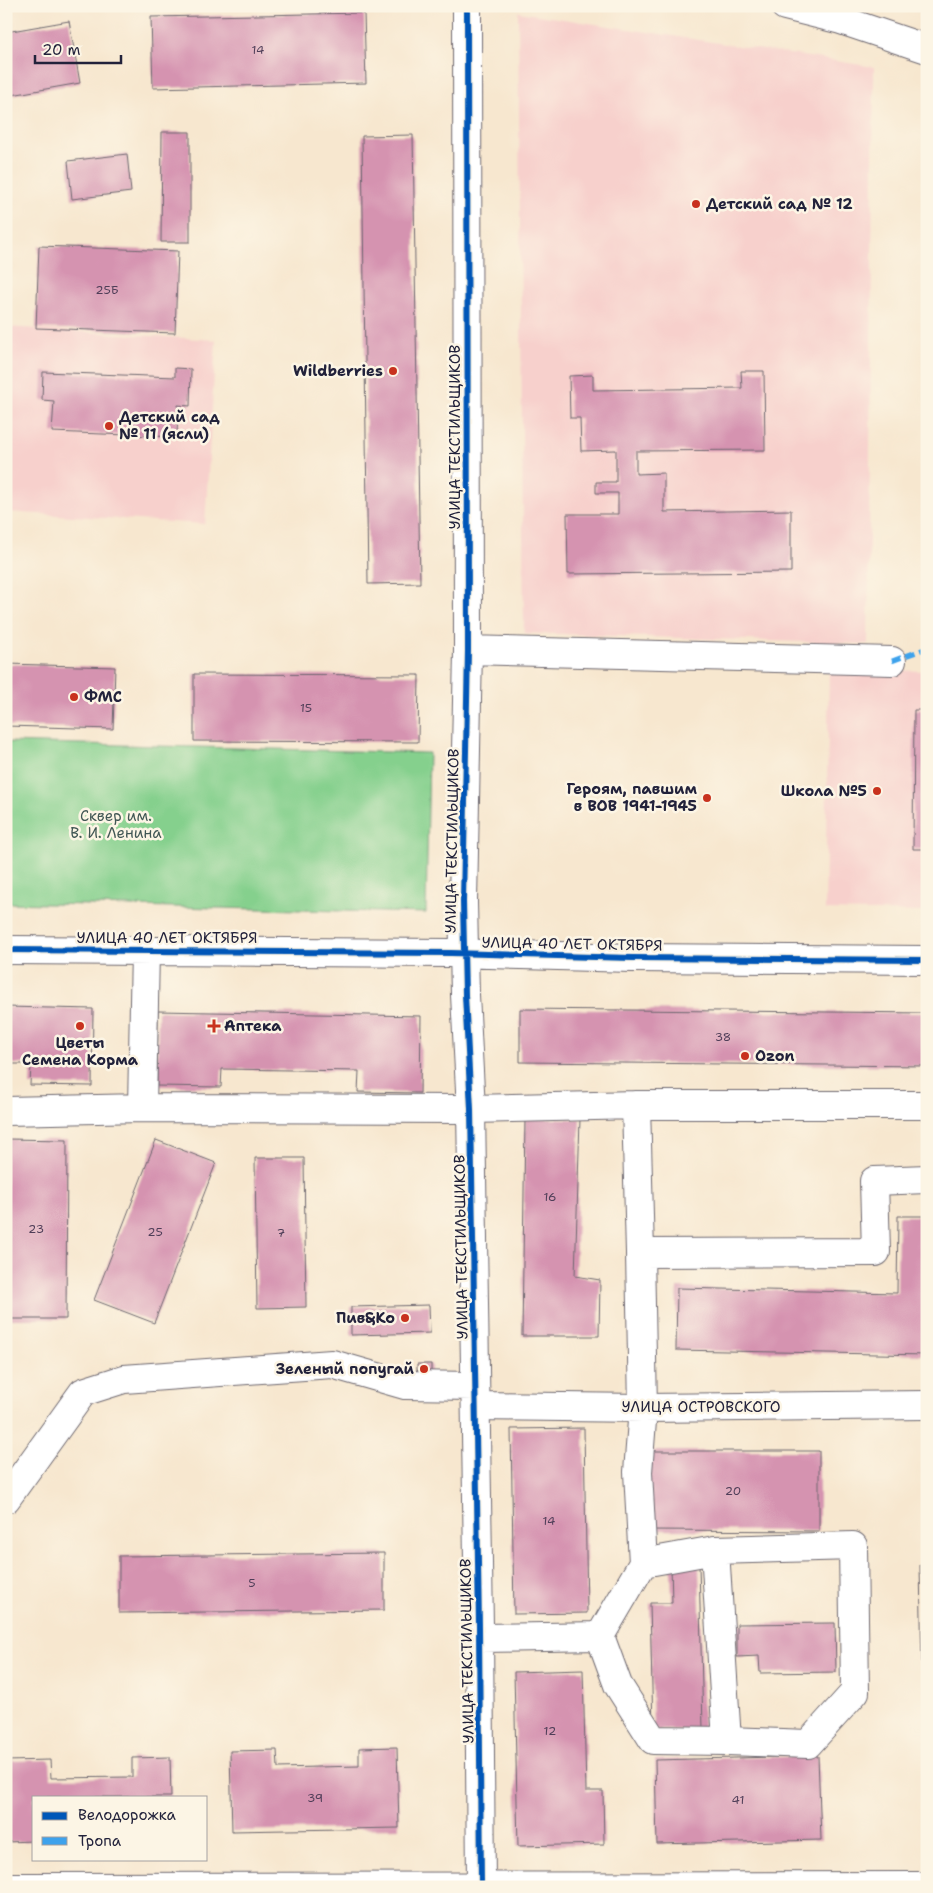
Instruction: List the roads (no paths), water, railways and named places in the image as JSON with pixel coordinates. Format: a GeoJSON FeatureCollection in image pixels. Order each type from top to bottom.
{"type":"FeatureCollection","features":[{"type":"Feature","properties":{"kind":"street","name":"УЛИЦА ТЕКСТИЛЬЩИКОВ"},"geometry":{"type":"LineString","coordinates":[[467,6],[468,650],[463,902],[471,1109],[480,1638],[481,1886]]}},
{"type":"Feature","properties":{"kind":"street"},"geometry":{"type":"LineString","coordinates":[[785,6],[841,20],[927,49]]}},
{"type":"Feature","properties":{"kind":"street"},"geometry":{"type":"LineString","coordinates":[[468,650],[892,661]]}},
{"type":"Feature","properties":{"kind":"street","name":"УЛИЦА 40 ЛЕТ ОКТЯБРЯ"},"geometry":{"type":"LineString","coordinates":[[6,950],[145,950],[632,958],[927,960]]}},
{"type":"Feature","properties":{"kind":"street"},"geometry":{"type":"LineString","coordinates":[[142,1108],[145,950]]}},
{"type":"Feature","properties":{"kind":"street"},"geometry":{"type":"LineString","coordinates":[[6,1111],[142,1108],[471,1109],[636,1105],[927,1105]]}},
{"type":"Feature","properties":{"kind":"street"},"geometry":{"type":"LineString","coordinates":[[600,1636],[643,1563],[638,1472],[643,1408],[636,1105]]}},
{"type":"Feature","properties":{"kind":"street"},"geometry":{"type":"LineString","coordinates":[[640,1253],[876,1252],[874,1181],[927,1179]]}},
{"type":"Feature","properties":{"kind":"street","name":"УЛИЦА ОСТРОВСКОГО"},"geometry":{"type":"LineString","coordinates":[[6,1499],[83,1392],[124,1379],[332,1364],[405,1385],[476,1396],[643,1408],[927,1405]]}},
{"type":"Feature","properties":{"kind":"street"},"geometry":{"type":"LineString","coordinates":[[600,1636],[618,1685],[653,1740],[808,1744],[855,1692],[853,1546],[715,1550],[643,1563]]}},
{"type":"Feature","properties":{"kind":"street"},"geometry":{"type":"LineString","coordinates":[[715,1550],[727,1742]]}},
{"type":"Feature","properties":{"kind":"street"},"geometry":{"type":"LineString","coordinates":[[480,1638],[600,1636]]}},
{"type":"Feature","properties":{"kind":"street"},"geometry":{"type":"LineString","coordinates":[[6,1886],[927,1886]]}},
{"type":"Feature","properties":{"kind":"place","name":"Детский сад № 12"},"geometry":{"type":"Point","coordinates":[696,204]}},
{"type":"Feature","properties":{"kind":"place","name":"Wildberries"},"geometry":{"type":"Point","coordinates":[393,371]}},
{"type":"Feature","properties":{"kind":"place","name":"Детский сад № 11 (ясли)"},"geometry":{"type":"Point","coordinates":[109,426]}},
{"type":"Feature","properties":{"kind":"place","name":"ФМС"},"geometry":{"type":"Point","coordinates":[74,697]}},
{"type":"Feature","properties":{"kind":"place","name":"Школа №5"},"geometry":{"type":"Point","coordinates":[877,791]}},
{"type":"Feature","properties":{"kind":"place","name":"Героям, павшим в ВОВ 1941-1945"},"geometry":{"type":"Point","coordinates":[707,798]}},
{"type":"Feature","properties":{"kind":"place","name":"Цветы Семена Корма"},"geometry":{"type":"Point","coordinates":[80,1026]}},
{"type":"Feature","properties":{"kind":"place","name":"Аптека"},"geometry":{"type":"Point","coordinates":[214,1026]}},
{"type":"Feature","properties":{"kind":"place","name":"Ozon"},"geometry":{"type":"Point","coordinates":[745,1056]}},
{"type":"Feature","properties":{"kind":"place","name":"Пив&Ко"},"geometry":{"type":"Point","coordinates":[405,1318]}},
{"type":"Feature","properties":{"kind":"place","name":"Зеленый попугай"},"geometry":{"type":"Point","coordinates":[424,1369]}},
{"type":"Feature","properties":{"kind":"park label","name":"Сквер им. В. И. Ленина"},"geometry":{"type":"Point","coordinates":[116,824]}}]}
